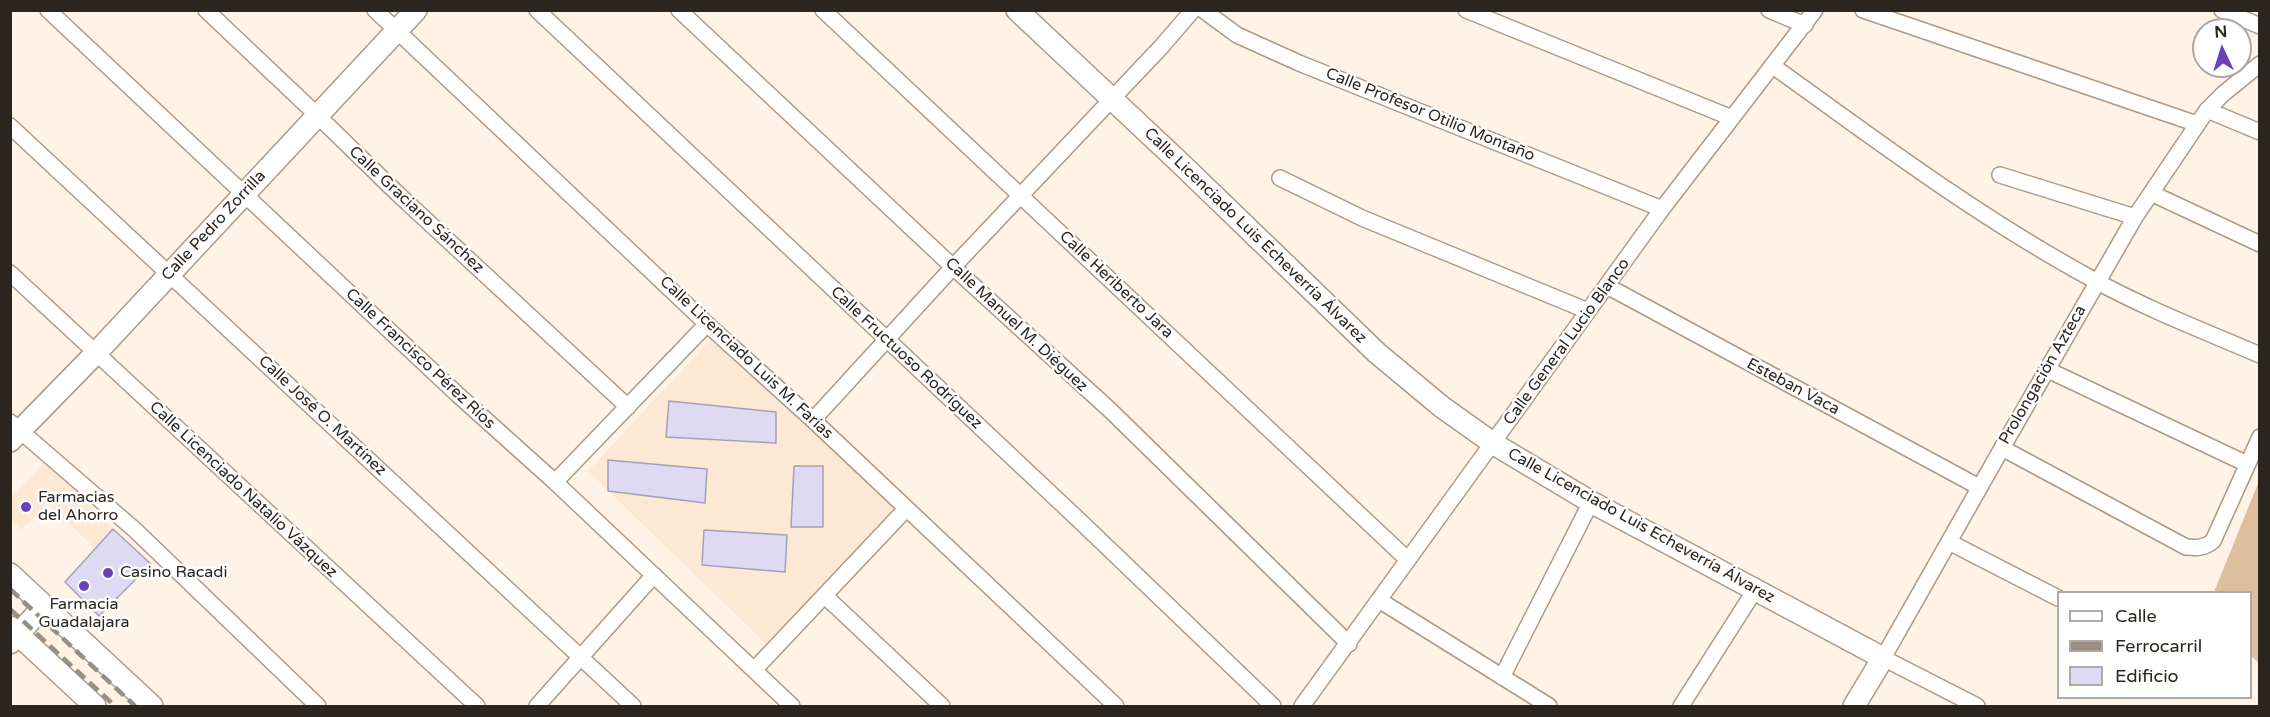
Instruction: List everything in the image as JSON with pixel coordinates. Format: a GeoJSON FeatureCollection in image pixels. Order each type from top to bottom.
{"type":"FeatureCollection","features":[{"type":"Feature","properties":{"kind":"street","name":"Calle Francisco Pérez Ríos"},"geometry":{"type":"LineString","coordinates":[[48,10],[792,706]]}},
{"type":"Feature","properties":{"kind":"street","name":"Calle Graciano Sánchez"},"geometry":{"type":"LineString","coordinates":[[206,10],[398,194],[628,407]]}},
{"type":"Feature","properties":{"kind":"street","name":"Calle Licenciado Luis M. Farías"},"geometry":{"type":"LineString","coordinates":[[375,10],[1116,706]]}},
{"type":"Feature","properties":{"kind":"street","name":"Calle Pedro Zorrilla"},"geometry":{"type":"LineString","coordinates":[[14,431],[96,353],[416,10]]}},
{"type":"Feature","properties":{"kind":"street","name":"Calle Fructuoso Rodríguez"},"geometry":{"type":"LineString","coordinates":[[537,10],[1273,706]]}},
{"type":"Feature","properties":{"kind":"street","name":"Calle Manuel M. Diéguez"},"geometry":{"type":"LineString","coordinates":[[680,10],[953,267],[1111,411],[1348,644]]}},
{"type":"Feature","properties":{"kind":"street","name":"Calle Heriberto Jara"},"geometry":{"type":"LineString","coordinates":[[823,10],[1408,560]]}},
{"type":"Feature","properties":{"kind":"street","name":"Calle Licenciado Luis Echeverría Álvarez"},"geometry":{"type":"LineString","coordinates":[[1017,10],[1377,353],[1442,407],[1494,444],[1591,502],[1977,706]]}},
{"type":"Feature","properties":{"kind":"street"},"geometry":{"type":"LineString","coordinates":[[813,420],[1193,10]]}},
{"type":"Feature","properties":{"kind":"street","name":"Calle Profesor Otilio Montaño"},"geometry":{"type":"LineString","coordinates":[[1203,10],[1237,34],[1299,63],[1662,209]]}},
{"type":"Feature","properties":{"kind":"street"},"geometry":{"type":"LineString","coordinates":[[1466,10],[1732,118]]}},
{"type":"Feature","properties":{"kind":"street"},"geometry":{"type":"LineString","coordinates":[[1769,10],[1805,25]]}},
{"type":"Feature","properties":{"kind":"street","name":"Calle General Lucio Blanco"},"geometry":{"type":"LineString","coordinates":[[1302,706],[1662,209],[1815,10]]}},
{"type":"Feature","properties":{"kind":"street"},"geometry":{"type":"LineString","coordinates":[[1863,10],[2197,124]]}},
{"type":"Feature","properties":{"kind":"street"},"geometry":{"type":"LineString","coordinates":[[2222,10],[2259,26]]}},
{"type":"Feature","properties":{"kind":"street","name":"Prolongación Azteca"},"geometry":{"type":"LineString","coordinates":[[1854,706],[2135,217],[2207,110],[2259,64]]}},
{"type":"Feature","properties":{"kind":"street"},"geometry":{"type":"LineString","coordinates":[[1773,66],[1942,187],[2023,239],[2097,282],[2259,356]]}},
{"type":"Feature","properties":{"kind":"street"},"geometry":{"type":"LineString","coordinates":[[2207,110],[2259,132]]}},
{"type":"Feature","properties":{"kind":"street","name":"Calle José O. Martínez"},"geometry":{"type":"LineString","coordinates":[[10,126],[633,706]]}},
{"type":"Feature","properties":{"kind":"street"},"geometry":{"type":"LineString","coordinates":[[2000,176],[2135,217]]}},
{"type":"Feature","properties":{"kind":"street"},"geometry":{"type":"LineString","coordinates":[[1280,178],[1362,218],[1588,312]]}},
{"type":"Feature","properties":{"kind":"street"},"geometry":{"type":"LineString","coordinates":[[2151,193],[2259,244]]}},
{"type":"Feature","properties":{"kind":"street","name":"Calle Licenciado Natalio Vázquez"},"geometry":{"type":"LineString","coordinates":[[10,273],[477,706]]}},
{"type":"Feature","properties":{"kind":"street","name":"Esteban Vaca"},"geometry":{"type":"LineString","coordinates":[[1607,286],[1979,487]]}},
{"type":"Feature","properties":{"kind":"street"},"geometry":{"type":"LineString","coordinates":[[555,482],[707,324]]}},
{"type":"Feature","properties":{"kind":"street"},"geometry":{"type":"LineString","coordinates":[[2048,370],[2247,464]]}},
{"type":"Feature","properties":{"kind":"street"},"geometry":{"type":"LineString","coordinates":[[14,431],[135,530],[318,706]]}},
{"type":"Feature","properties":{"kind":"street"},"geometry":{"type":"LineString","coordinates":[[2002,448],[2186,547],[2206,547],[2213,541],[2259,437]]}},
{"type":"Feature","properties":{"kind":"street"},"geometry":{"type":"LineString","coordinates":[[1502,677],[1591,502]]}},
{"type":"Feature","properties":{"kind":"street"},"geometry":{"type":"LineString","coordinates":[[754,670],[906,509]]}},
{"type":"Feature","properties":{"kind":"street"},"geometry":{"type":"LineString","coordinates":[[1949,542],[2057,597]]}},
{"type":"Feature","properties":{"kind":"street"},"geometry":{"type":"LineString","coordinates":[[10,574],[153,706]]}},
{"type":"Feature","properties":{"kind":"street"},"geometry":{"type":"LineString","coordinates":[[537,706],[654,575]]}},
{"type":"Feature","properties":{"kind":"street"},"geometry":{"type":"LineString","coordinates":[[1681,706],[1755,590]]}},
{"type":"Feature","properties":{"kind":"street"},"geometry":{"type":"LineString","coordinates":[[825,596],[942,706]]}},
{"type":"Feature","properties":{"kind":"street"},"geometry":{"type":"LineString","coordinates":[[1379,600],[1549,706]]}},
{"type":"Feature","properties":{"kind":"street"},"geometry":{"type":"LineString","coordinates":[[44,606],[13,635],[95,706]]}},
{"type":"Feature","properties":{"kind":"shaded area"},"geometry":{"type":"Polygon","coordinates":[[[712,338],[896,507],[767,645],[588,471],[712,338]]]}},
{"type":"Feature","properties":{"kind":"shaded area"},"geometry":{"type":"Polygon","coordinates":[[[47,460],[113,529],[95,548],[48,504],[21,530],[11,520],[10,498],[47,460]]]}},
{"type":"Feature","properties":{"kind":"shaded area"},"geometry":{"type":"Polygon","coordinates":[[[2259,481],[2260,663],[2252,657],[2252,591],[2214,591],[2259,481]]]}},
{"type":"Feature","properties":{"kind":"building"},"geometry":{"type":"Polygon","coordinates":[[[669,401],[776,412],[776,443],[666,437],[669,401]]]}},
{"type":"Feature","properties":{"kind":"building"},"geometry":{"type":"Polygon","coordinates":[[[608,460],[707,469],[705,503],[608,491],[608,460]]]}},
{"type":"Feature","properties":{"kind":"building"},"geometry":{"type":"Polygon","coordinates":[[[794,466],[823,466],[823,527],[791,527],[794,466]]]}},
{"type":"Feature","properties":{"kind":"building","name":"Casino Racadi"},"geometry":{"type":"Polygon","coordinates":[[[113,529],[151,564],[99,616],[65,582],[113,529]]]}},
{"type":"Feature","properties":{"kind":"building"},"geometry":{"type":"Polygon","coordinates":[[[704,530],[787,535],[785,572],[702,565],[704,530]]]}},
{"type":"Feature","properties":{"kind":"railway"},"geometry":{"type":"LineString","coordinates":[[10,589],[135,706]]}},
{"type":"Feature","properties":{"kind":"railway"},"geometry":{"type":"LineString","coordinates":[[10,609],[115,706]]}},
{"type":"Feature","properties":{"kind":"place","name":"Farmacias del Ahorro"},"geometry":{"type":"Point","coordinates":[26,507]}},
{"type":"Feature","properties":{"kind":"place","name":"Casino Racadi"},"geometry":{"type":"Point","coordinates":[108,573]}},
{"type":"Feature","properties":{"kind":"place","name":"Farmacia Guadalajara"},"geometry":{"type":"Point","coordinates":[84,586]}}]}
